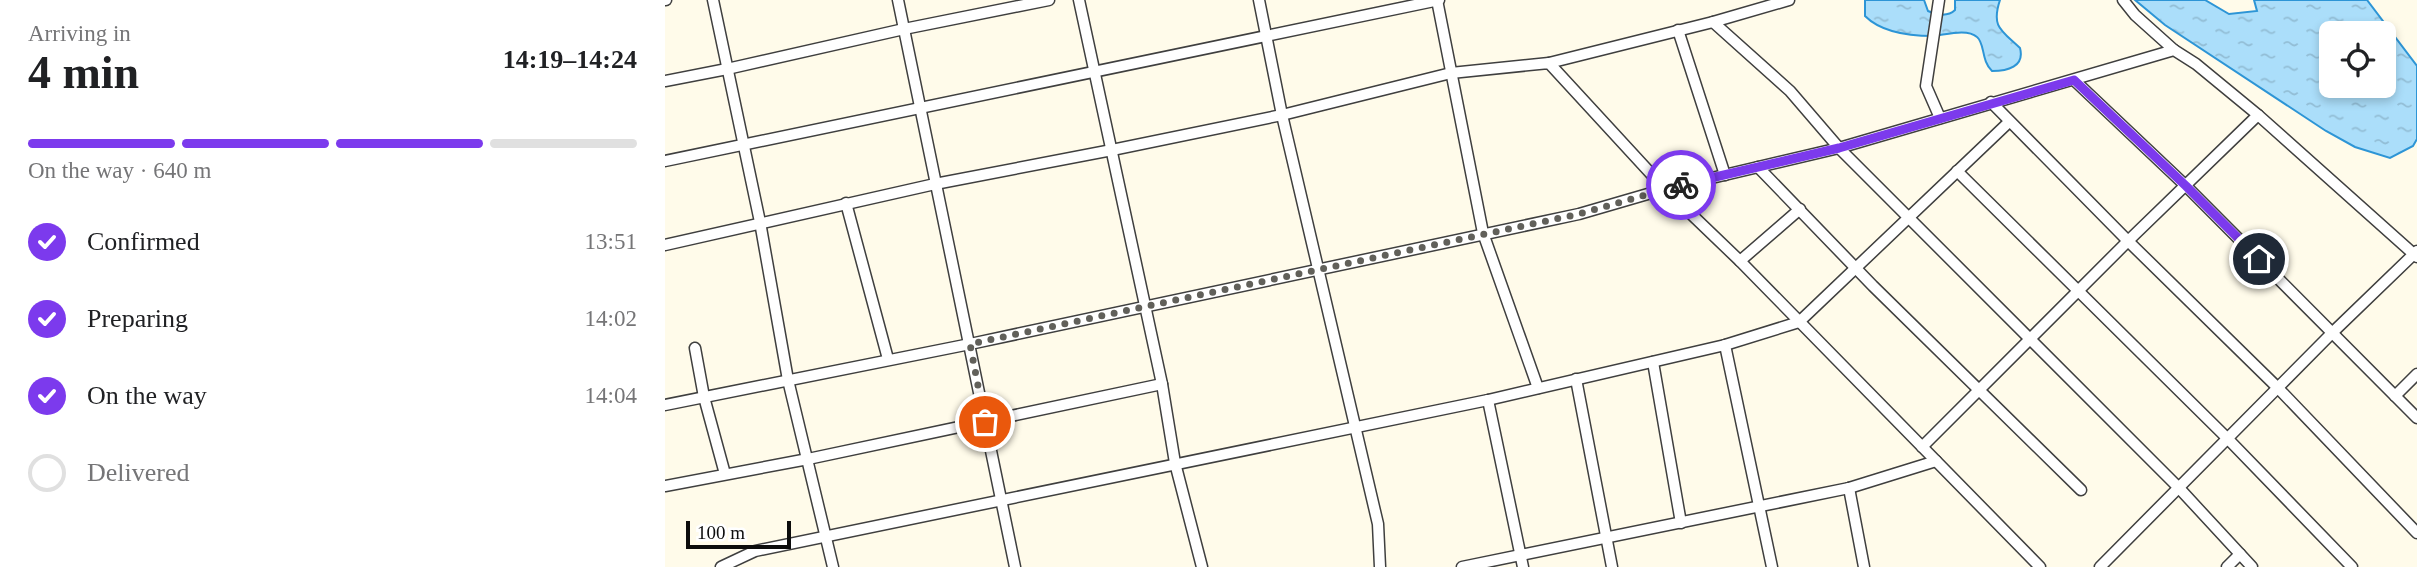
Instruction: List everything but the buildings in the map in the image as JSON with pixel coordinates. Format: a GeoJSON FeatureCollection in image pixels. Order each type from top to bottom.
{"type":"FeatureCollection","features":[{"type":"Feature","properties":{"kind":"street"},"geometry":{"type":"LineString","coordinates":[[713,0],[760,222],[788,380],[833,567]]}},
{"type":"Feature","properties":{"kind":"street"},"geometry":{"type":"LineString","coordinates":[[898,0],[1015,567]]}},
{"type":"Feature","properties":{"kind":"street"},"geometry":{"type":"LineString","coordinates":[[665,81],[1049,0]]}},
{"type":"Feature","properties":{"kind":"street"},"geometry":{"type":"LineString","coordinates":[[1079,0],[1162,384],[1175,463],[1202,567]]}},
{"type":"Feature","properties":{"kind":"street"},"geometry":{"type":"LineString","coordinates":[[1259,0],[1282,115],[1378,524],[1380,567]]}},
{"type":"Feature","properties":{"kind":"street"},"geometry":{"type":"LineString","coordinates":[[665,161],[1437,0],[1483,233],[1538,388]]}},
{"type":"Feature","properties":{"kind":"street"},"geometry":{"type":"LineString","coordinates":[[665,245],[935,184],[1282,115],[1451,73],[1549,64],[1789,0]]}},
{"type":"Feature","properties":{"kind":"street"},"geometry":{"type":"LineString","coordinates":[[1939,0],[1926,86],[1940,118]]}},
{"type":"Feature","properties":{"kind":"street"},"geometry":{"type":"LineString","coordinates":[[2100,567],[2332,333],[2416,253],[2257,115],[2196,64],[2174,50],[2135,15],[2123,0]]}},
{"type":"Feature","properties":{"kind":"street"},"geometry":{"type":"LineString","coordinates":[[1713,22],[1790,91],[1839,148],[2179,488],[2252,567]]}},
{"type":"Feature","properties":{"kind":"street"},"geometry":{"type":"LineString","coordinates":[[1678,30],[1725,175]]}},
{"type":"Feature","properties":{"kind":"street"},"geometry":{"type":"LineString","coordinates":[[665,405],[970,344],[1579,214],[1665,189],[1839,148],[2174,50]]}},
{"type":"Feature","properties":{"kind":"street"},"geometry":{"type":"LineString","coordinates":[[1549,64],[1665,189],[2040,567]]}},
{"type":"Feature","properties":{"kind":"street"},"geometry":{"type":"LineString","coordinates":[[2074,80],[2186,186],[2417,418]]}},
{"type":"Feature","properties":{"kind":"street"},"geometry":{"type":"LineString","coordinates":[[1991,102],[2127,241],[2279,388],[2417,533]]}},
{"type":"Feature","properties":{"kind":"street"},"geometry":{"type":"LineString","coordinates":[[1922,447],[2257,115]]}},
{"type":"Feature","properties":{"kind":"street"},"geometry":{"type":"LineString","coordinates":[[720,567],[755,551],[1488,400],[1725,345],[1799,322],[2008,122]]}},
{"type":"Feature","properties":{"kind":"street"},"geometry":{"type":"LineString","coordinates":[[1758,167],[2081,490]]}},
{"type":"Feature","properties":{"kind":"street"},"geometry":{"type":"LineString","coordinates":[[1957,171],[2228,439],[2353,567]]}},
{"type":"Feature","properties":{"kind":"street"},"geometry":{"type":"LineString","coordinates":[[846,203],[888,359]]}},
{"type":"Feature","properties":{"kind":"street"},"geometry":{"type":"LineString","coordinates":[[1739,261],[1800,209]]}},
{"type":"Feature","properties":{"kind":"street"},"geometry":{"type":"LineString","coordinates":[[1725,345],[1772,567]]}},
{"type":"Feature","properties":{"kind":"street"},"geometry":{"type":"LineString","coordinates":[[695,348],[704,397],[725,474]]}},
{"type":"Feature","properties":{"kind":"street"},"geometry":{"type":"LineString","coordinates":[[1653,362],[1681,523]]}},
{"type":"Feature","properties":{"kind":"street"},"geometry":{"type":"LineString","coordinates":[[2395,396],[2417,374]]}},
{"type":"Feature","properties":{"kind":"street"},"geometry":{"type":"LineString","coordinates":[[1576,379],[1612,567]]}},
{"type":"Feature","properties":{"kind":"street"},"geometry":{"type":"LineString","coordinates":[[665,486],[809,459],[1162,384]]}},
{"type":"Feature","properties":{"kind":"street"},"geometry":{"type":"LineString","coordinates":[[1488,400],[1523,567]]}},
{"type":"Feature","properties":{"kind":"street"},"geometry":{"type":"LineString","coordinates":[[1462,567],[1849,488],[1936,461]]}},
{"type":"Feature","properties":{"kind":"street"},"geometry":{"type":"LineString","coordinates":[[1849,488],[1864,567]]}},
{"type":"Feature","properties":{"kind":"street"},"geometry":{"type":"LineString","coordinates":[[2227,567],[2240,554]]}},
{"type":"Feature","properties":{"kind":"water"},"geometry":{"type":"Polygon","coordinates":[[[1865,0],[1924,0],[1928,11],[1942,15],[1955,10],[1955,0],[2000,0],[1997,22],[2003,32],[2020,48],[2020,60],[2009,69],[1992,71],[1986,62],[1981,43],[1973,34],[1962,32],[1924,36],[1888,30],[1865,16],[1865,0]]]}},
{"type":"Feature","properties":{"kind":"water"},"geometry":{"type":"Polygon","coordinates":[[[2135,0],[2205,0],[2229,14],[2257,11],[2254,0],[2367,0],[2383,21],[2319,21],[2319,98],[2396,98],[2396,38],[2417,66],[2417,139],[2413,146],[2390,158],[2355,147],[2326,131],[2165,25],[2135,0]]]}},
{"type":"Feature","properties":{"kind":"way so far"},"geometry":{"type":"LineString","coordinates":[[985,422],[970,344],[1579,214],[1681,185]]}},
{"type":"Feature","properties":{"kind":"route"},"geometry":{"type":"LineString","coordinates":[[1681,185],[1839,148],[2074,80],[2259,259]]}}]}
